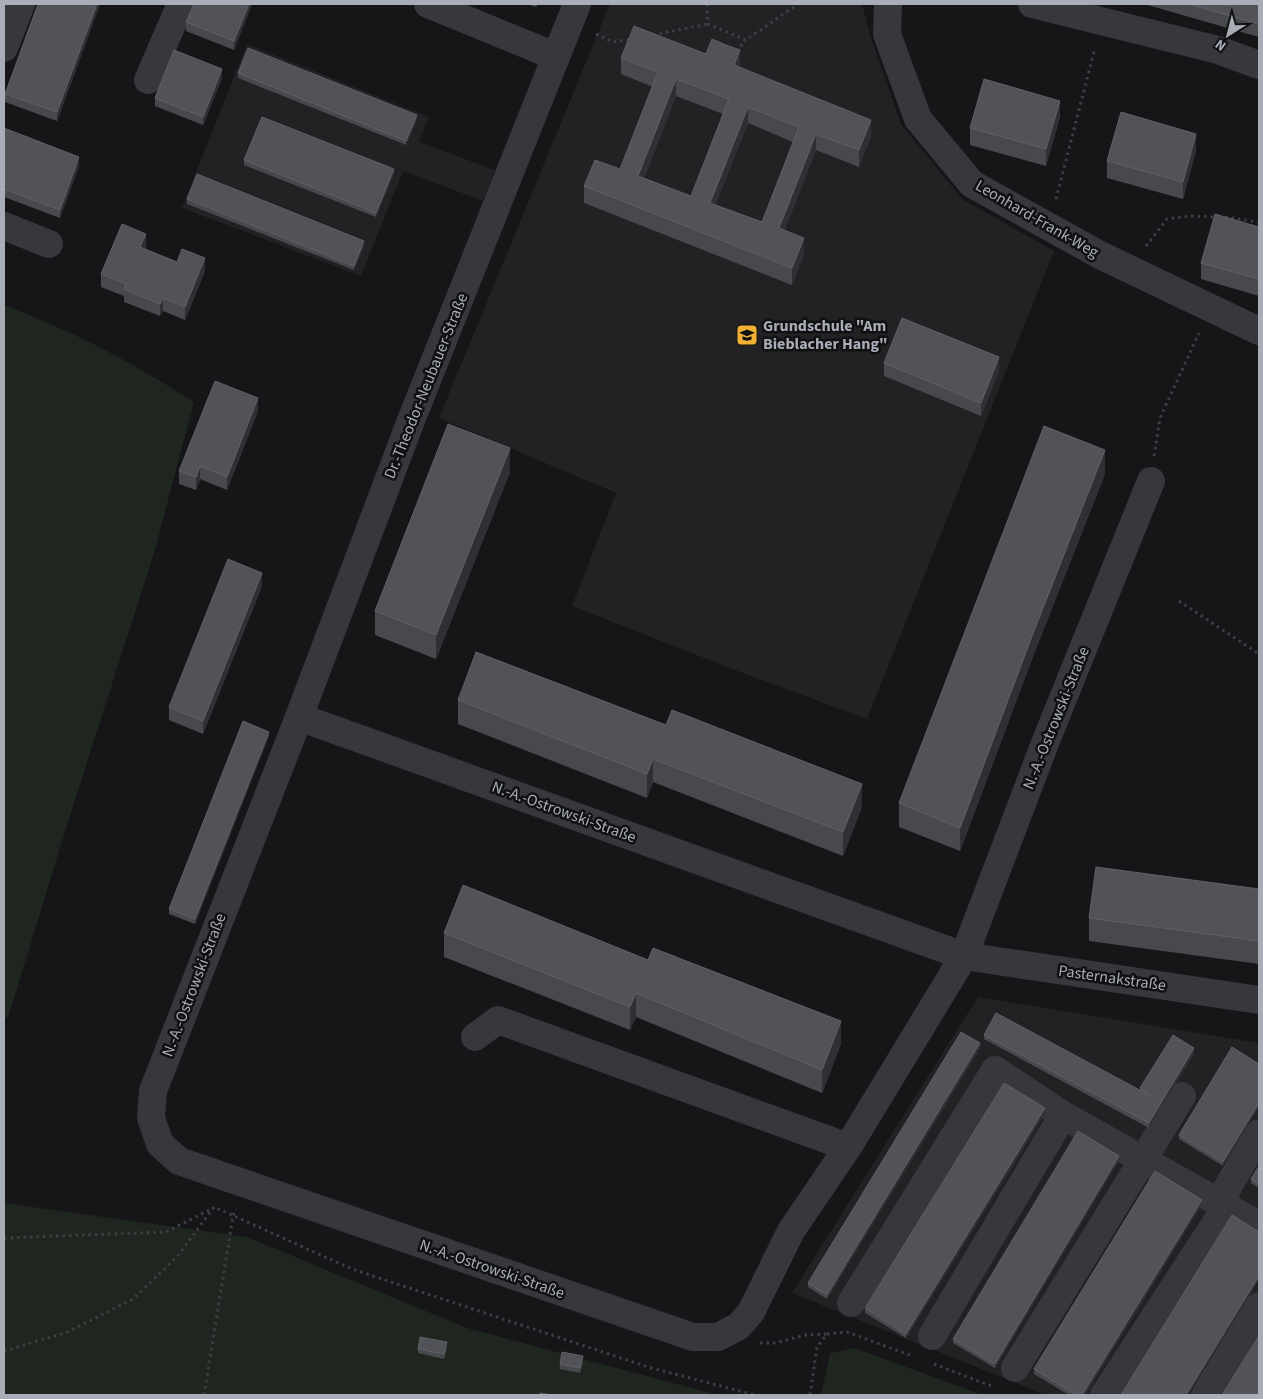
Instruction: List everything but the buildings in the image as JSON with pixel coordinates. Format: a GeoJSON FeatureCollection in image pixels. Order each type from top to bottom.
{"type":"FeatureCollection","features":[{"type":"Feature","properties":{"kind":"street"},"geometry":{"type":"LineString","coordinates":[[4,48],[21,4]]}},
{"type":"Feature","properties":{"kind":"street"},"geometry":{"type":"LineString","coordinates":[[148,80],[181,4]]}},
{"type":"Feature","properties":{"kind":"street"},"geometry":{"type":"LineString","coordinates":[[428,4],[555,56]]}},
{"type":"Feature","properties":{"kind":"street","name":"Leonhard-Frank-Weg"},"geometry":{"type":"LineString","coordinates":[[888,4],[887,34],[918,119],[972,184],[1100,255],[1259,331]]}},
{"type":"Feature","properties":{"kind":"street"},"geometry":{"type":"LineString","coordinates":[[1032,4],[1218,50],[1259,65]]}},
{"type":"Feature","properties":{"kind":"street","name":"Dr.-Theodor-Neubauer-Straße"},"geometry":{"type":"LineString","coordinates":[[299,717],[410,423],[502,196],[573,12]]}},
{"type":"Feature","properties":{"kind":"street"},"geometry":{"type":"LineString","coordinates":[[4,226],[49,244]]}},
{"type":"Feature","properties":{"kind":"street","name":"N.-A.-Ostrowski-Straße"},"geometry":{"type":"LineString","coordinates":[[964,956],[299,717],[152,1092],[151,1118],[160,1144],[179,1161],[693,1337],[718,1337],[739,1326],[751,1312],[791,1231],[848,1147],[964,956],[1047,738],[1151,481]]}},
{"type":"Feature","properties":{"kind":"street","name":"Pasternakstraße"},"geometry":{"type":"LineString","coordinates":[[964,956],[1259,1000]]}},
{"type":"Feature","properties":{"kind":"street"},"geometry":{"type":"LineString","coordinates":[[475,1037],[498,1020],[848,1147]]}},
{"type":"Feature","properties":{"kind":"street"},"geometry":{"type":"LineString","coordinates":[[851,1303],[995,1070],[1063,1114],[1259,1225]]}},
{"type":"Feature","properties":{"kind":"street"},"geometry":{"type":"LineString","coordinates":[[1007,1378],[1182,1096]]}},
{"type":"Feature","properties":{"kind":"street"},"geometry":{"type":"LineString","coordinates":[[926,1352],[1063,1114]]}},
{"type":"Feature","properties":{"kind":"street"},"geometry":{"type":"LineString","coordinates":[[1104,1395],[1226,1206],[1224,1192],[1259,1133]]}},
{"type":"Feature","properties":{"kind":"street"},"geometry":{"type":"LineString","coordinates":[[1205,1395],[1259,1306]]}},
{"type":"Feature","properties":{"kind":"path"},"geometry":{"type":"LineString","coordinates":[[707,4],[708,24]]}},
{"type":"Feature","properties":{"kind":"path"},"geometry":{"type":"LineString","coordinates":[[732,54],[746,40],[798,4]]}},
{"type":"Feature","properties":{"kind":"path"},"geometry":{"type":"LineString","coordinates":[[573,12],[612,42],[641,37]]}},
{"type":"Feature","properties":{"kind":"path"},"geometry":{"type":"LineString","coordinates":[[1049,227],[1102,21]]}},
{"type":"Feature","properties":{"kind":"path"},"geometry":{"type":"LineString","coordinates":[[650,35],[708,24],[746,40]]}},
{"type":"Feature","properties":{"kind":"path"},"geometry":{"type":"LineString","coordinates":[[1129,269],[1167,219],[1190,216],[1259,222]]}},
{"type":"Feature","properties":{"kind":"path"},"geometry":{"type":"LineString","coordinates":[[1151,481],[1160,418],[1211,308]]}},
{"type":"Feature","properties":{"kind":"path"},"geometry":{"type":"LineString","coordinates":[[1179,601],[1259,654]]}},
{"type":"Feature","properties":{"kind":"path"},"geometry":{"type":"LineString","coordinates":[[4,1351],[68,1332],[133,1299],[178,1257],[234,1180]]}},
{"type":"Feature","properties":{"kind":"path"},"geometry":{"type":"LineString","coordinates":[[204,1395],[233,1216],[234,1180]]}},
{"type":"Feature","properties":{"kind":"path"},"geometry":{"type":"LineString","coordinates":[[214,1207],[352,1269],[648,1367],[755,1395]]}},
{"type":"Feature","properties":{"kind":"path"},"geometry":{"type":"LineString","coordinates":[[4,1238],[166,1232],[214,1207]]}},
{"type":"Feature","properties":{"kind":"path"},"geometry":{"type":"LineString","coordinates":[[727,1333],[738,1340],[755,1343],[775,1343],[806,1335],[847,1332],[926,1352],[1007,1378]]}},
{"type":"Feature","properties":{"kind":"path"},"geometry":{"type":"LineString","coordinates":[[810,1395],[817,1347],[827,1334]]}},
{"type":"Feature","properties":{"kind":"shaded area","name":"Grundschule \"Am Bieblacher Hang\""},"geometry":{"type":"Polygon","coordinates":[[[610,4],[862,4],[870,35],[901,124],[962,199],[1054,251],[867,719],[572,606],[616,493],[439,418],[610,4]]]}},
{"type":"Feature","properties":{"kind":"shaded area"},"geometry":{"type":"Polygon","coordinates":[[[247,44],[429,117],[419,142],[495,170],[483,201],[403,171],[361,276],[182,208],[247,44]]]}},
{"type":"Feature","properties":{"kind":"shaded area"},"geometry":{"type":"Polygon","coordinates":[[[4,305],[54,325],[102,348],[194,402],[154,553],[67,825],[8,1018],[4,1016],[4,305]]]}},
{"type":"Feature","properties":{"kind":"shaded area"},"geometry":{"type":"Polygon","coordinates":[[[978,997],[1259,1043],[1259,1395],[1046,1395],[792,1293],[978,997]]]}},
{"type":"Feature","properties":{"kind":"shaded area"},"geometry":{"type":"Polygon","coordinates":[[[4,1203],[247,1237],[467,1328],[718,1395],[4,1395],[4,1203]]]}},
{"type":"Feature","properties":{"kind":"shaded area"},"geometry":{"type":"Polygon","coordinates":[[[854,1348],[983,1395],[821,1395],[830,1353],[854,1348]]]}},
{"type":"Feature","properties":{"kind":"place","name":"Grundschule \"Am Bieblacher Hang\""},"geometry":{"type":"Point","coordinates":[747,335]}}]}
